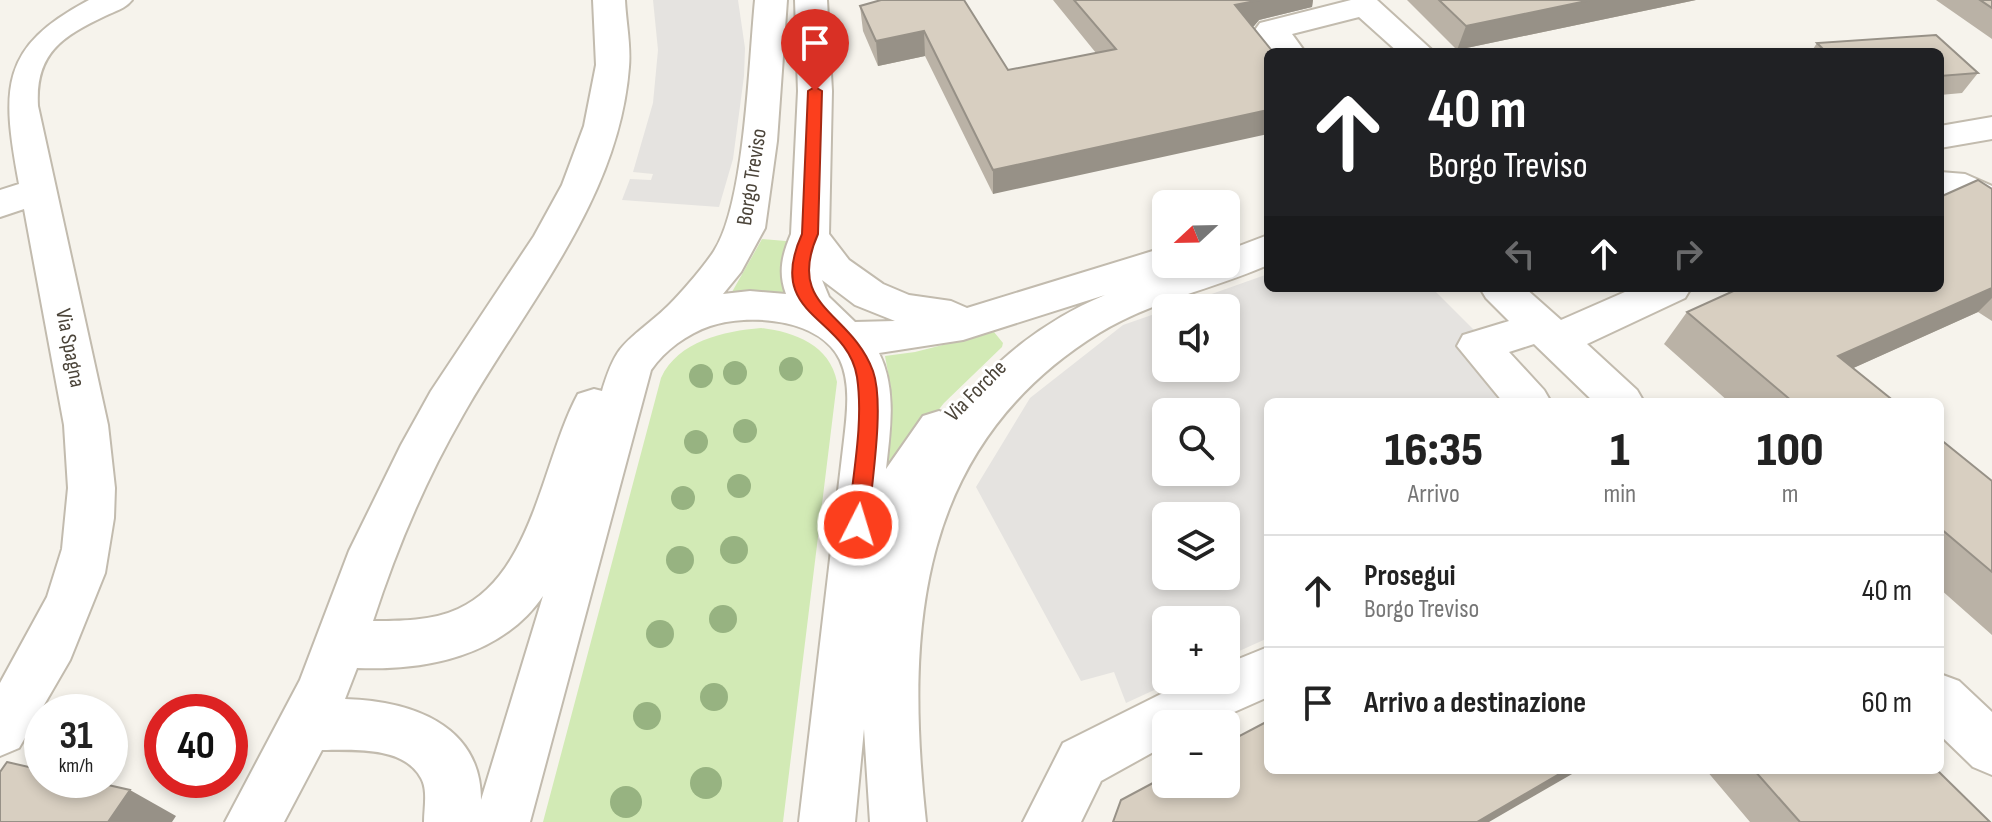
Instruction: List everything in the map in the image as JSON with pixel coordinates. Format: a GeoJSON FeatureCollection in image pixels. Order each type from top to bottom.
{"type":"FeatureCollection","features":[{"type":"Feature","properties":{"kind":"street","name":"Via Spagna"},"geometry":{"type":"LineString","coordinates":[[0,730],[61,622],[80,574],[92,505],[88,440],[19,198],[18,93],[21,70],[36,47],[53,33],[116,0]]}},
{"type":"Feature","properties":{"kind":"street"},"geometry":{"type":"LineString","coordinates":[[253,822],[307,724],[374,550],[431,430],[559,228],[588,166],[602,127],[613,69],[609,0]]}},
{"type":"Feature","properties":{"kind":"street","name":"Borgo Treviso"},"geometry":{"type":"LineString","coordinates":[[670,328],[711,283],[735,250],[746,228],[759,141],[771,0]]}},
{"type":"Feature","properties":{"kind":"street"},"geometry":{"type":"LineString","coordinates":[[811,0],[815,91],[810,234],[801,255],[799,277],[815,311],[840,333],[861,359],[867,391],[853,584],[827,822]]}},
{"type":"Feature","properties":{"kind":"street"},"geometry":{"type":"LineString","coordinates":[[1286,48],[1271,30],[1365,6],[1413,48]]}},
{"type":"Feature","properties":{"kind":"street"},"geometry":{"type":"LineString","coordinates":[[1944,139],[1992,128]]}},
{"type":"Feature","properties":{"kind":"street"},"geometry":{"type":"LineString","coordinates":[[1944,140],[1992,142]]}},
{"type":"Feature","properties":{"kind":"street"},"geometry":{"type":"LineString","coordinates":[[1944,184],[1965,186],[1992,203]]}},
{"type":"Feature","properties":{"kind":"street"},"geometry":{"type":"LineString","coordinates":[[1240,235],[1264,226]]}},
{"type":"Feature","properties":{"kind":"street"},"geometry":{"type":"LineString","coordinates":[[810,234],[830,264],[874,298],[926,313],[965,317],[998,315]]}},
{"type":"Feature","properties":{"kind":"street"},"geometry":{"type":"LineString","coordinates":[[898,822],[891,718],[891,668],[896,618],[911,547],[952,453],[993,397],[1063,335],[1119,305],[1264,251]]}},
{"type":"Feature","properties":{"kind":"street","name":"Via Forche"},"geometry":{"type":"LineString","coordinates":[[840,333],[881,338],[918,333],[998,315],[1152,266]]}},
{"type":"Feature","properties":{"kind":"street","name":"Via Forche"},"geometry":{"type":"LineString","coordinates":[[853,584],[865,553],[906,476],[940,428],[986,376],[1024,346],[1088,305],[1152,270]]}},
{"type":"Feature","properties":{"kind":"street"},"geometry":{"type":"LineString","coordinates":[[1504,292],[1618,398]]}},
{"type":"Feature","properties":{"kind":"street"},"geometry":{"type":"LineString","coordinates":[[1525,398],[1478,346],[1548,333],[1660,292]]}},
{"type":"Feature","properties":{"kind":"street"},"geometry":{"type":"LineString","coordinates":[[338,644],[388,646],[424,643],[467,629],[496,614],[519,591],[535,562],[592,409],[631,366],[647,343],[670,328],[698,314],[744,306],[807,314],[840,333]]}},
{"type":"Feature","properties":{"kind":"street"},"geometry":{"type":"LineString","coordinates":[[502,822],[631,366]]}},
{"type":"Feature","properties":{"kind":"street"},"geometry":{"type":"LineString","coordinates":[[1051,822],[1082,762],[1173,713],[1264,673]]}},
{"type":"Feature","properties":{"kind":"street"},"geometry":{"type":"LineString","coordinates":[[1944,703],[1992,748]]}},
{"type":"Feature","properties":{"kind":"street"},"geometry":{"type":"LineString","coordinates":[[307,724],[375,724],[413,735],[447,770],[455,799],[452,822]]}},
{"type":"Feature","properties":{"kind":"green space"},"geometry":{"type":"Polygon","coordinates":[[[762,239],[786,241],[786,292],[732,292],[762,239]]]}},
{"type":"Feature","properties":{"kind":"green space"},"geometry":{"type":"Polygon","coordinates":[[[761,328],[798,337],[819,350],[833,369],[837,382],[783,822],[543,822],[661,378],[679,355],[704,340],[761,328]]]}},
{"type":"Feature","properties":{"kind":"green space"},"geometry":{"type":"Polygon","coordinates":[[[994,332],[1003,343],[1002,347],[944,403],[883,481],[891,389],[885,356],[915,352],[994,332]]]}},
{"type":"Feature","properties":{"kind":"shaded area"},"geometry":{"type":"Polygon","coordinates":[[[653,0],[738,0],[745,48],[744,76],[733,159],[719,207],[622,200],[630,179],[651,180],[653,174],[633,172],[653,103],[658,50],[653,0]]]}},
{"type":"Feature","properties":{"kind":"shaded area"},"geometry":{"type":"Polygon","coordinates":[[[1264,275],[1264,292],[1436,292],[1542,398],[1264,398],[1264,640],[1240,651],[1240,606],[1152,606],[1152,691],[1126,703],[1114,672],[1081,681],[976,487],[1030,398],[1123,325],[1152,315],[1152,382],[1240,382],[1240,294],[1212,294],[1264,275]]]}},
{"type":"Feature","properties":{"kind":"building"},"geometry":{"type":"Polygon","coordinates":[[[881,0],[964,0],[1008,70],[1116,49],[1074,0],[1260,0],[1235,5],[1270,48],[1264,48],[1264,111],[993,170],[924,31],[876,41],[860,6],[881,0]]]}},
{"type":"Feature","properties":{"kind":"building"},"geometry":{"type":"Polygon","coordinates":[[[1439,0],[1591,0],[1466,26],[1439,0]]]}},
{"type":"Feature","properties":{"kind":"building"},"geometry":{"type":"Polygon","coordinates":[[[1980,0],[1992,0],[1992,8],[1980,0]]]}},
{"type":"Feature","properties":{"kind":"building"},"geometry":{"type":"Polygon","coordinates":[[[1936,35],[1978,73],[1944,76],[1944,48],[1822,48],[1817,43],[1936,35]]]}},
{"type":"Feature","properties":{"kind":"building"},"geometry":{"type":"Polygon","coordinates":[[[1978,180],[1992,189],[1992,288],[1838,356],[1890,398],[1788,398],[1687,312],[1731,292],[1944,292],[1944,195],[1978,180]]]}},
{"type":"Feature","properties":{"kind":"building"},"geometry":{"type":"Polygon","coordinates":[[[1944,442],[1992,481],[1992,572],[1944,531],[1944,442]]]}},
{"type":"Feature","properties":{"kind":"building"},"geometry":{"type":"Polygon","coordinates":[[[1264,723],[1264,774],[1559,774],[1477,822],[1113,822],[1121,800],[1152,783],[1152,798],[1240,798],[1240,736],[1264,723]]]}},
{"type":"Feature","properties":{"kind":"building"},"geometry":{"type":"Polygon","coordinates":[[[7,762],[24,766],[24,798],[124,798],[108,822],[0,822],[0,772],[7,762]]]}},
{"type":"Feature","properties":{"kind":"building"},"geometry":{"type":"Polygon","coordinates":[[[1758,774],[1941,774],[1990,822],[1800,822],[1758,774]]]}},
{"type":"Feature","properties":{"kind":"route"},"geometry":{"type":"LineString","coordinates":[[815,91],[810,234],[801,255],[799,277],[815,311],[853,346],[865,374],[868,406],[858,525]]}}]}
